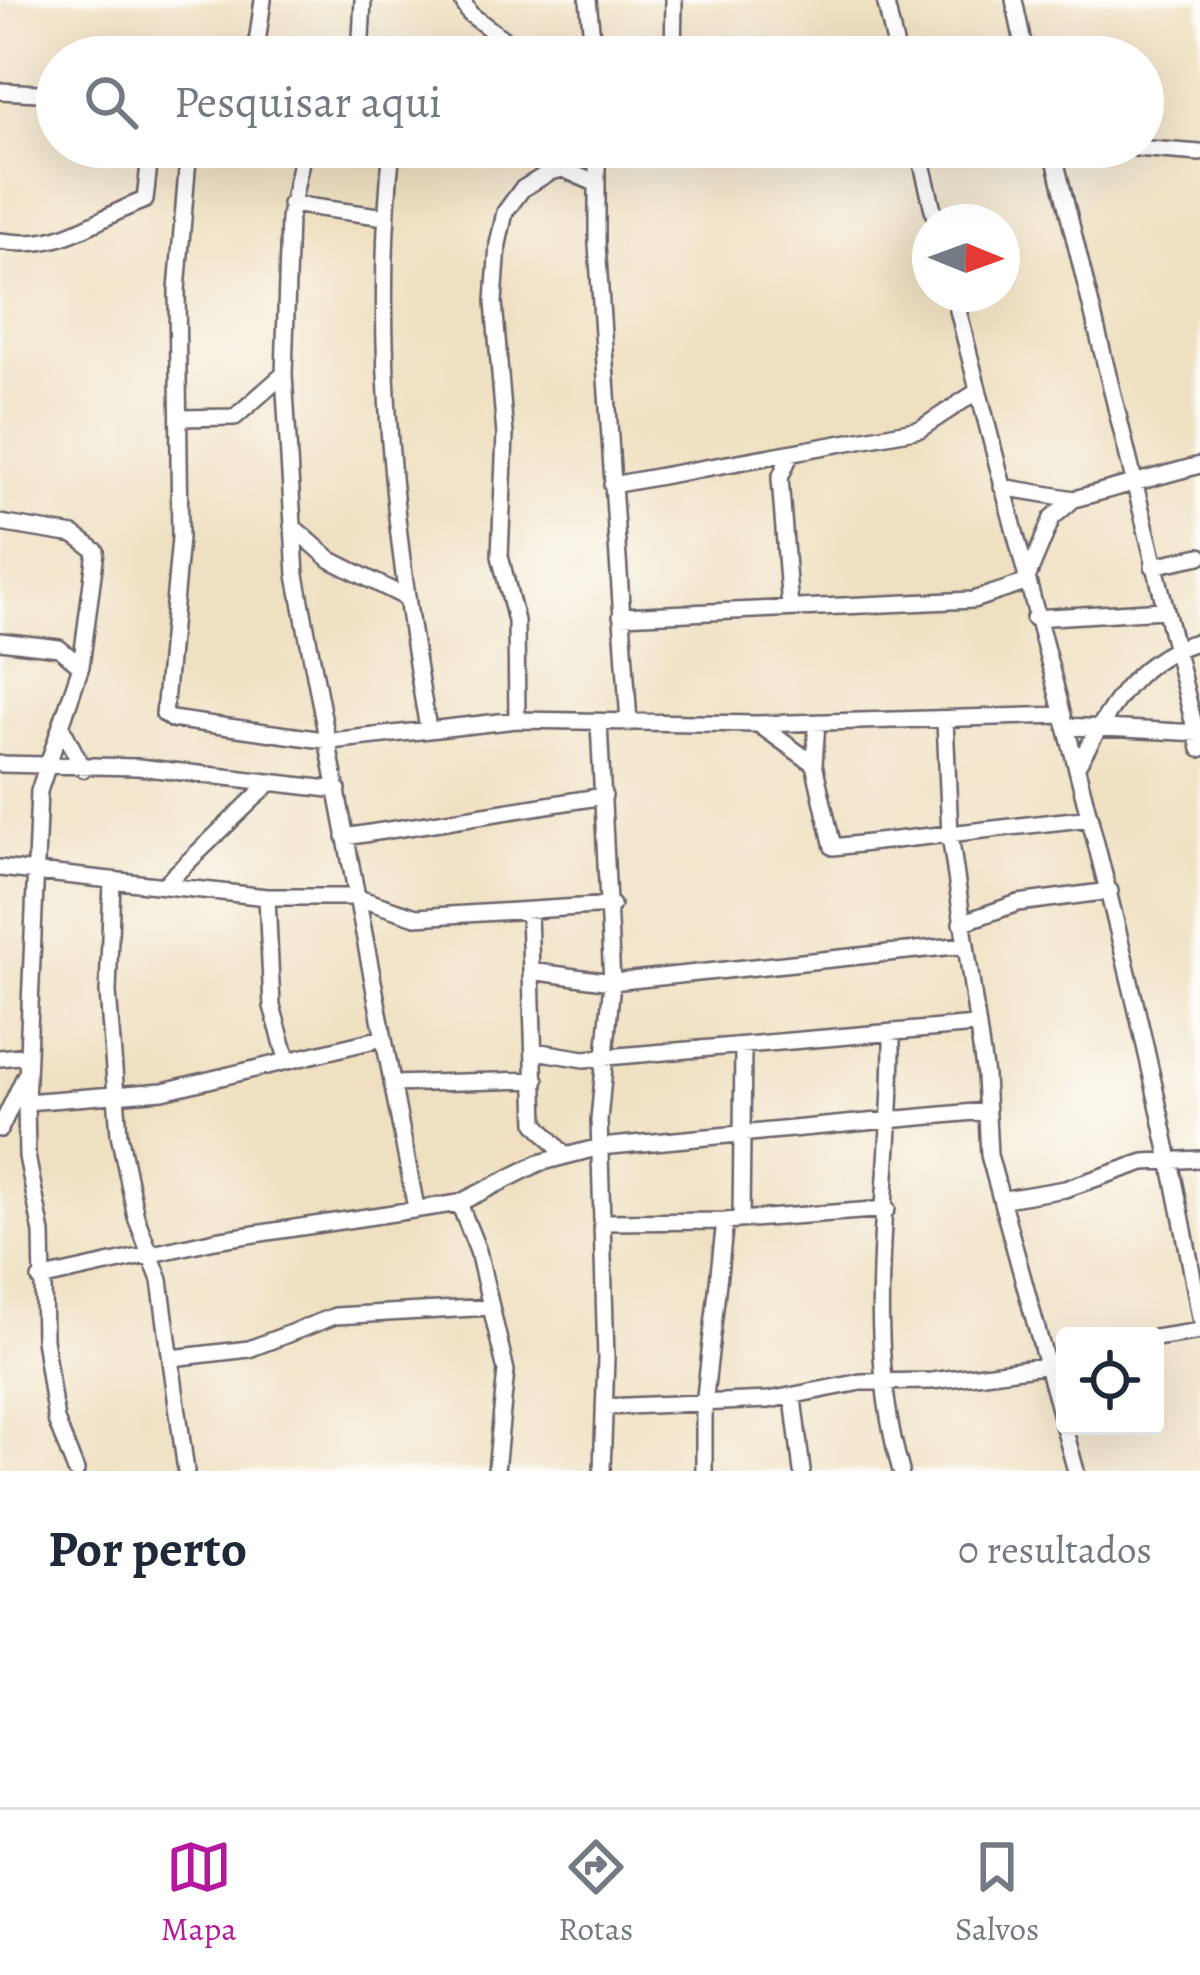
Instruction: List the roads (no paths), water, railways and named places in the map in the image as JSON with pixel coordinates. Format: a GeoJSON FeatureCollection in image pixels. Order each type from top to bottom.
{"type":"FeatureCollection","features":[{"type":"Feature","properties":{"kind":"street"},"geometry":{"type":"LineString","coordinates":[[258,36],[263,0]]}},
{"type":"Feature","properties":{"kind":"street"},"geometry":{"type":"LineString","coordinates":[[361,36],[363,0]]}},
{"type":"Feature","properties":{"kind":"street"},"geometry":{"type":"LineString","coordinates":[[462,0],[470,14],[499,36]]}},
{"type":"Feature","properties":{"kind":"street"},"geometry":{"type":"LineString","coordinates":[[588,0],[592,36]]}},
{"type":"Feature","properties":{"kind":"street"},"geometry":{"type":"LineString","coordinates":[[673,36],[674,0]]}},
{"type":"Feature","properties":{"kind":"street"},"geometry":{"type":"LineString","coordinates":[[885,0],[893,36]]}},
{"type":"Feature","properties":{"kind":"street"},"geometry":{"type":"LineString","coordinates":[[1014,0],[1022,36]]}},
{"type":"Feature","properties":{"kind":"street"},"geometry":{"type":"LineString","coordinates":[[0,91],[36,93]]}},
{"type":"Feature","properties":{"kind":"street"},"geometry":{"type":"LineString","coordinates":[[1164,150],[1200,153]]}},
{"type":"Feature","properties":{"kind":"street"},"geometry":{"type":"LineString","coordinates":[[0,241],[70,238],[108,214],[145,200],[149,168]]}},
{"type":"Feature","properties":{"kind":"street"},"geometry":{"type":"LineString","coordinates":[[187,168],[177,290],[180,538],[164,714],[331,741],[517,720],[1065,721],[1198,739],[1057,168]]}},
{"type":"Feature","properties":{"kind":"street"},"geometry":{"type":"LineString","coordinates":[[299,168],[290,204],[284,374],[301,611],[331,741],[355,897],[416,1208]]}},
{"type":"Feature","properties":{"kind":"street"},"geometry":{"type":"LineString","coordinates":[[390,168],[386,217],[389,393],[405,597],[428,728]]}},
{"type":"Feature","properties":{"kind":"street"},"geometry":{"type":"LineString","coordinates":[[597,168],[629,723]]}},
{"type":"Feature","properties":{"kind":"street"},"geometry":{"type":"LineString","coordinates":[[923,168],[932,204]]}},
{"type":"Feature","properties":{"kind":"street"},"geometry":{"type":"LineString","coordinates":[[517,720],[516,621],[500,556],[505,435],[494,302],[498,244],[505,212],[522,189],[550,172],[563,169],[597,184]]}},
{"type":"Feature","properties":{"kind":"street"},"geometry":{"type":"LineString","coordinates":[[290,204],[386,217]]}},
{"type":"Feature","properties":{"kind":"street"},"geometry":{"type":"LineString","coordinates":[[958,312],[1034,618],[1110,892],[1173,1162],[1200,1317]]}},
{"type":"Feature","properties":{"kind":"street"},"geometry":{"type":"LineString","coordinates":[[179,418],[235,417],[284,374]]}},
{"type":"Feature","properties":{"kind":"street"},"geometry":{"type":"LineString","coordinates":[[612,485],[920,429],[978,391]]}},
{"type":"Feature","properties":{"kind":"street"},"geometry":{"type":"LineString","coordinates":[[790,455],[780,472],[790,608]]}},
{"type":"Feature","properties":{"kind":"street"},"geometry":{"type":"LineString","coordinates":[[1025,583],[1052,518],[1074,499],[1137,478],[1200,465]]}},
{"type":"Feature","properties":{"kind":"street"},"geometry":{"type":"LineString","coordinates":[[1002,487],[1074,499]]}},
{"type":"Feature","properties":{"kind":"street"},"geometry":{"type":"LineString","coordinates":[[0,523],[74,535],[96,551],[81,666],[45,767],[34,873],[26,1073],[27,1156],[42,1233],[40,1279],[56,1420],[76,1471]]}},
{"type":"Feature","properties":{"kind":"street"},"geometry":{"type":"LineString","coordinates":[[292,526],[331,560],[405,597]]}},
{"type":"Feature","properties":{"kind":"street"},"geometry":{"type":"LineString","coordinates":[[1153,566],[1200,556]]}},
{"type":"Feature","properties":{"kind":"street"},"geometry":{"type":"LineString","coordinates":[[621,616],[961,602],[1025,583]]}},
{"type":"Feature","properties":{"kind":"street"},"geometry":{"type":"LineString","coordinates":[[1034,618],[1164,610]]}},
{"type":"Feature","properties":{"kind":"street"},"geometry":{"type":"LineString","coordinates":[[0,640],[59,648],[81,666]]}},
{"type":"Feature","properties":{"kind":"street"},"geometry":{"type":"LineString","coordinates":[[1077,766],[1106,725],[1126,683],[1174,648],[1200,641]]}},
{"type":"Feature","properties":{"kind":"street"},"geometry":{"type":"LineString","coordinates":[[945,720],[950,835],[989,1155],[1005,1199],[1076,1471]]}},
{"type":"Feature","properties":{"kind":"street"},"geometry":{"type":"LineString","coordinates":[[599,723],[613,982],[600,1147],[602,1471]]}},
{"type":"Feature","properties":{"kind":"street"},"geometry":{"type":"LineString","coordinates":[[817,723],[814,764],[833,847],[1091,818]]}},
{"type":"Feature","properties":{"kind":"street"},"geometry":{"type":"LineString","coordinates":[[757,724],[814,764]]}},
{"type":"Feature","properties":{"kind":"street"},"geometry":{"type":"LineString","coordinates":[[62,728],[83,770]]}},
{"type":"Feature","properties":{"kind":"street"},"geometry":{"type":"LineString","coordinates":[[0,764],[83,770],[138,767],[338,790]]}},
{"type":"Feature","properties":{"kind":"street"},"geometry":{"type":"LineString","coordinates":[[164,885],[270,783]]}},
{"type":"Feature","properties":{"kind":"street"},"geometry":{"type":"LineString","coordinates":[[345,837],[604,796]]}},
{"type":"Feature","properties":{"kind":"street"},"geometry":{"type":"LineString","coordinates":[[0,868],[268,897],[355,897],[416,917],[504,908],[529,914],[612,905]]}},
{"type":"Feature","properties":{"kind":"street"},"geometry":{"type":"LineString","coordinates":[[112,882],[108,992],[114,1094],[124,1168],[152,1254],[172,1358],[185,1471]]}},
{"type":"Feature","properties":{"kind":"street"},"geometry":{"type":"LineString","coordinates":[[961,923],[1018,903],[1110,892]]}},
{"type":"Feature","properties":{"kind":"street"},"geometry":{"type":"LineString","coordinates":[[268,897],[272,1006],[287,1059]]}},
{"type":"Feature","properties":{"kind":"street"},"geometry":{"type":"LineString","coordinates":[[529,914],[536,1124],[565,1156]]}},
{"type":"Feature","properties":{"kind":"street"},"geometry":{"type":"LineString","coordinates":[[531,971],[613,982],[964,945]]}},
{"type":"Feature","properties":{"kind":"street"},"geometry":{"type":"LineString","coordinates":[[535,1052],[584,1059],[743,1049],[975,1025]]}},
{"type":"Feature","properties":{"kind":"street"},"geometry":{"type":"LineString","coordinates":[[892,1034],[880,1380],[901,1471]]}},
{"type":"Feature","properties":{"kind":"street"},"geometry":{"type":"LineString","coordinates":[[26,1102],[163,1091],[383,1038]]}},
{"type":"Feature","properties":{"kind":"street"},"geometry":{"type":"LineString","coordinates":[[704,1471],[704,1405],[745,1134],[743,1049]]}},
{"type":"Feature","properties":{"kind":"street"},"geometry":{"type":"LineString","coordinates":[[0,1058],[27,1055]]}},
{"type":"Feature","properties":{"kind":"street"},"geometry":{"type":"LineString","coordinates":[[0,1129],[26,1073]]}},
{"type":"Feature","properties":{"kind":"street"},"geometry":{"type":"LineString","coordinates":[[392,1084],[536,1080]]}},
{"type":"Feature","properties":{"kind":"street"},"geometry":{"type":"LineString","coordinates":[[40,1279],[152,1254],[459,1203],[539,1163],[600,1147],[985,1111]]}},
{"type":"Feature","properties":{"kind":"street"},"geometry":{"type":"LineString","coordinates":[[1005,1199],[1065,1189],[1144,1162],[1200,1159]]}},
{"type":"Feature","properties":{"kind":"street"},"geometry":{"type":"LineString","coordinates":[[459,1203],[506,1371],[496,1471]]}},
{"type":"Feature","properties":{"kind":"street"},"geometry":{"type":"LineString","coordinates":[[602,1222],[733,1220],[887,1209]]}},
{"type":"Feature","properties":{"kind":"street"},"geometry":{"type":"LineString","coordinates":[[172,1358],[249,1349],[335,1316],[491,1306]]}},
{"type":"Feature","properties":{"kind":"street"},"geometry":{"type":"LineString","coordinates":[[1164,1337],[1200,1330]]}},
{"type":"Feature","properties":{"kind":"street"},"geometry":{"type":"LineString","coordinates":[[604,1407],[794,1398],[880,1380],[932,1381],[1018,1366],[1056,1366]]}},
{"type":"Feature","properties":{"kind":"street"},"geometry":{"type":"LineString","coordinates":[[794,1398],[802,1471]]}}]}
